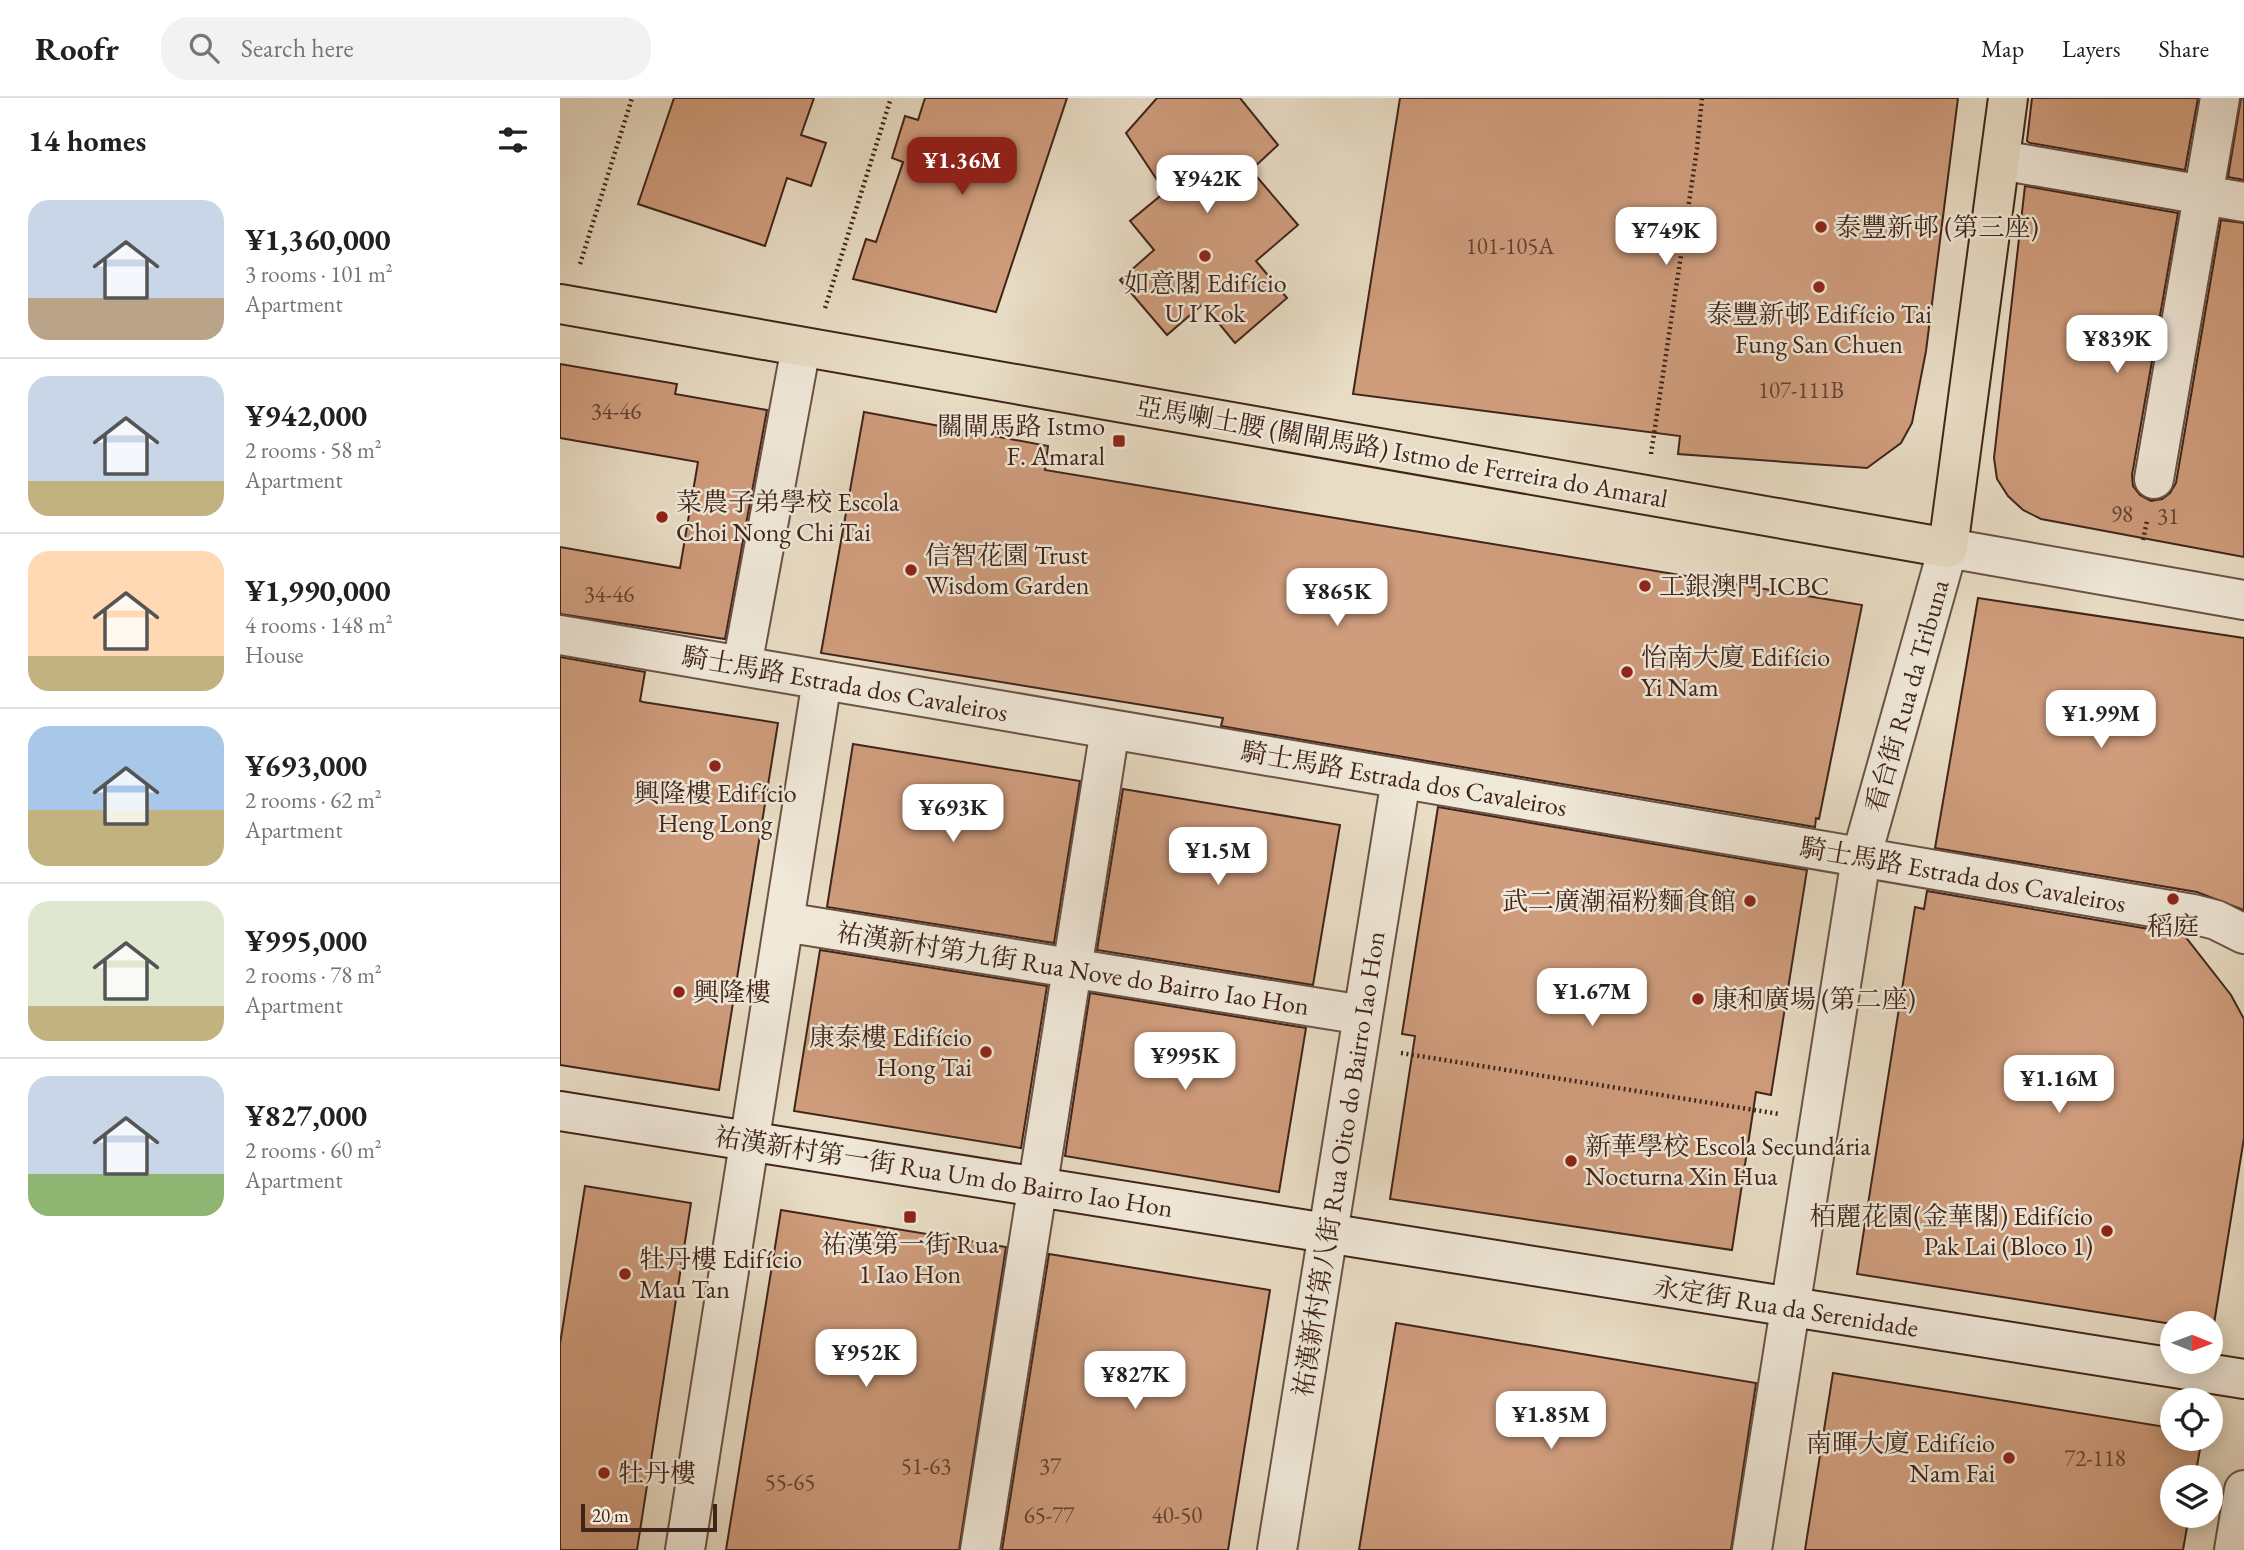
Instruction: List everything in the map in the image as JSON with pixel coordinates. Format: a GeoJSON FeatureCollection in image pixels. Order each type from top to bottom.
{"type":"FeatureCollection","features":[{"type":"Feature","properties":{"kind":"main road"},"geometry":{"type":"LineString","coordinates":[[1948,548],[2008,98]]}},
{"type":"Feature","properties":{"kind":"main road","name":"亞馬喇土腰 (關閘馬路) Istmo de Ferreira do Amaral"},"geometry":{"type":"LineString","coordinates":[[563,305],[1948,548]]}},
{"type":"Feature","properties":{"kind":"street"},"geometry":{"type":"LineString","coordinates":[[2154,479],[2220,98]]}},
{"type":"Feature","properties":{"kind":"street"},"geometry":{"type":"LineString","coordinates":[[2000,160],[2244,202]]}},
{"type":"Feature","properties":{"kind":"street"},"geometry":{"type":"LineString","coordinates":[[742,666],[806,348]]}},
{"type":"Feature","properties":{"kind":"street","name":"亞馬喇土腰 (關閘馬路) Istmo de Ferreira do Amaral"},"geometry":{"type":"LineString","coordinates":[[1948,548],[2244,600]]}},
{"type":"Feature","properties":{"kind":"street","name":"看台街 Rua da Tribuna"},"geometry":{"type":"LineString","coordinates":[[1752,1550],[1861,858],[1948,548]]}},
{"type":"Feature","properties":{"kind":"street","name":"騎士馬路 Estrada dos Cavaleiros"},"geometry":{"type":"LineString","coordinates":[[560,635],[2193,914],[2216,920],[2244,934]]}},
{"type":"Feature","properties":{"kind":"street"},"geometry":{"type":"LineString","coordinates":[[685,1550],[822,680]]}},
{"type":"Feature","properties":{"kind":"street"},"geometry":{"type":"LineString","coordinates":[[980,1550],[1110,729]]}},
{"type":"Feature","properties":{"kind":"street","name":"祐漢新村第八街 Rua Oito do Bairro Iao Hon"},"geometry":{"type":"LineString","coordinates":[[1278,1550],[1401,779]]}},
{"type":"Feature","properties":{"kind":"street","name":"祐漢新村第九街 Rua Nove do Bairro Iao Hon"},"geometry":{"type":"LineString","coordinates":[[784,922],[1072,968],[1361,1031]]}},
{"type":"Feature","properties":{"kind":"street","name":"祐漢新村第一街 Rua Um do Bairro Iao Hon"},"geometry":{"type":"LineString","coordinates":[[560,1111],[1328,1233]]}},
{"type":"Feature","properties":{"kind":"street","name":"永定街 Rua da Serenidade"},"geometry":{"type":"LineString","coordinates":[[1328,1233],[2244,1379]]}},
{"type":"Feature","properties":{"kind":"street"},"geometry":{"type":"LineString","coordinates":[[2234,1550],[2244,1490]]}},
{"type":"Feature","properties":{"kind":"path"},"geometry":{"type":"LineString","coordinates":[[563,305],[632,98]]}},
{"type":"Feature","properties":{"kind":"path"},"geometry":{"type":"LineString","coordinates":[[806,348],[891,98]]}},
{"type":"Feature","properties":{"kind":"path"},"geometry":{"type":"LineString","coordinates":[[1645,494],[1698,149],[1702,98]]}},
{"type":"Feature","properties":{"kind":"path"},"geometry":{"type":"LineString","coordinates":[[2136,581],[2154,479]]}},
{"type":"Feature","properties":{"kind":"path"},"geometry":{"type":"LineString","coordinates":[[1361,1031],[1820,1121]]}},
{"type":"Feature","properties":{"kind":"building"},"geometry":{"type":"Polygon","coordinates":[[[674,98],[814,98],[801,135],[826,143],[811,186],[787,178],[765,246],[638,204],[674,98]]]}},
{"type":"Feature","properties":{"kind":"building"},"geometry":{"type":"Polygon","coordinates":[[[925,98],[1067,98],[996,312],[853,279],[866,239],[876,242],[903,162],[892,158],[905,116],[918,120],[925,98]]]}},
{"type":"Feature","properties":{"kind":"building","name":"如意閣 Edifício U I Kok"},"geometry":{"type":"Polygon","coordinates":[[[1157,98],[1240,98],[1278,145],[1251,170],[1298,225],[1256,261],[1287,298],[1235,343],[1203,304],[1167,335],[1120,280],[1154,250],[1130,221],[1165,192],[1126,133],[1157,98]]]}},
{"type":"Feature","properties":{"kind":"building"},"geometry":{"type":"Polygon","coordinates":[[[1400,98],[1958,98],[1926,351],[1912,423],[1901,443],[1867,468],[1678,454],[1680,436],[1353,394],[1400,98]]]}},
{"type":"Feature","properties":{"kind":"building"},"geometry":{"type":"Polygon","coordinates":[[[2032,98],[2198,98],[2185,170],[2030,143],[2027,141],[2032,98]]]}},
{"type":"Feature","properties":{"kind":"building"},"geometry":{"type":"Polygon","coordinates":[[[2241,98],[2244,98],[2244,180],[2228,177],[2241,98]]]}},
{"type":"Feature","properties":{"kind":"building"},"geometry":{"type":"Polygon","coordinates":[[[2025,186],[2178,213],[2132,475],[2133,486],[2140,495],[2151,501],[2162,499],[2176,483],[2221,220],[2244,223],[2244,557],[2041,519],[2023,510],[2008,496],[1997,479],[1994,458],[2025,186]]]}},
{"type":"Feature","properties":{"kind":"building","name":"菜農子弟學校 Escola Choi Nong Chi Tai"},"geometry":{"type":"Polygon","coordinates":[[[560,364],[677,384],[675,394],[767,410],[725,639],[560,614],[560,547],[680,568],[698,462],[560,438],[560,364]]]}},
{"type":"Feature","properties":{"kind":"building"},"geometry":{"type":"Polygon","coordinates":[[[864,412],[1048,446],[1045,470],[1862,605],[1819,819],[1816,818],[1815,827],[1221,726],[1223,718],[821,653],[864,412]]]}},
{"type":"Feature","properties":{"kind":"building"},"geometry":{"type":"Polygon","coordinates":[[[1978,598],[2244,638],[2244,910],[2197,892],[1935,848],[1978,598]]]}},
{"type":"Feature","properties":{"kind":"building"},"geometry":{"type":"Polygon","coordinates":[[[560,657],[645,672],[640,701],[643,702],[778,723],[719,1090],[560,1065],[560,657]]]}},
{"type":"Feature","properties":{"kind":"building"},"geometry":{"type":"Polygon","coordinates":[[[853,744],[1080,781],[1054,943],[827,907],[853,744]]]}},
{"type":"Feature","properties":{"kind":"building"},"geometry":{"type":"Polygon","coordinates":[[[1123,789],[1340,825],[1313,985],[1097,950],[1123,789]]]}},
{"type":"Feature","properties":{"kind":"building"},"geometry":{"type":"Polygon","coordinates":[[[1438,807],[1807,870],[1771,1095],[1756,1092],[1732,1250],[1390,1199],[1415,1036],[1402,1034],[1438,807]]]}},
{"type":"Feature","properties":{"kind":"building"},"geometry":{"type":"Polygon","coordinates":[[[1927,891],[2184,935],[2231,995],[2244,1019],[2244,1138],[2216,1311],[2160,1311],[2160,1322],[1857,1274],[1915,907],[1924,909],[1927,891]]]}},
{"type":"Feature","properties":{"kind":"building"},"geometry":{"type":"Polygon","coordinates":[[[820,950],[1047,986],[1021,1148],[794,1111],[820,950]]]}},
{"type":"Feature","properties":{"kind":"building"},"geometry":{"type":"Polygon","coordinates":[[[1090,993],[1306,1028],[1279,1192],[1065,1156],[1090,993]]]}},
{"type":"Feature","properties":{"kind":"building"},"geometry":{"type":"Polygon","coordinates":[[[585,1186],[691,1203],[637,1550],[560,1550],[560,1344],[585,1186]]]}},
{"type":"Feature","properties":{"kind":"building"},"geometry":{"type":"Polygon","coordinates":[[[781,1210],[1006,1247],[959,1550],[726,1550],[781,1210]]]}},
{"type":"Feature","properties":{"kind":"building"},"geometry":{"type":"Polygon","coordinates":[[[1049,1254],[1270,1290],[1228,1550],[1002,1550],[1049,1254]]]}},
{"type":"Feature","properties":{"kind":"building"},"geometry":{"type":"Polygon","coordinates":[[[1396,1323],[1756,1383],[1731,1550],[1359,1550],[1396,1323]]]}},
{"type":"Feature","properties":{"kind":"building","name":"南暉大廈 Edifício Nam Fai"},"geometry":{"type":"Polygon","coordinates":[[[1833,1373],[2160,1426],[2160,1451],[2200,1451],[2197,1465],[2160,1465],[2160,1528],[2187,1528],[2183,1550],[1805,1550],[1833,1373]]]}},
{"type":"Feature","properties":{"kind":"place","name":"泰豐新邨 (第三座)"},"geometry":{"type":"Point","coordinates":[1821,227]}},
{"type":"Feature","properties":{"kind":"place","name":"如意閣 Edifício U I Kok"},"geometry":{"type":"Point","coordinates":[1205,256]}},
{"type":"Feature","properties":{"kind":"place","name":"泰豐新邨 Edifício Tai Fung San Chuen"},"geometry":{"type":"Point","coordinates":[1819,287]}},
{"type":"Feature","properties":{"kind":"place","name":"關閘馬路 Istmo F. Amaral"},"geometry":{"type":"Point","coordinates":[1119,441]}},
{"type":"Feature","properties":{"kind":"place","name":"菜農子弟學校 Escola Choi Nong Chi Tai"},"geometry":{"type":"Point","coordinates":[662,517]}},
{"type":"Feature","properties":{"kind":"place","name":"信智花園 Trust Wisdom Garden"},"geometry":{"type":"Point","coordinates":[911,570]}},
{"type":"Feature","properties":{"kind":"place","name":"工銀澳門 ICBC"},"geometry":{"type":"Point","coordinates":[1645,586]}},
{"type":"Feature","properties":{"kind":"place","name":"怡南大廈 Edifício Yi Nam"},"geometry":{"type":"Point","coordinates":[1627,672]}},
{"type":"Feature","properties":{"kind":"place","name":"興隆樓 Edifício Heng Long"},"geometry":{"type":"Point","coordinates":[715,766]}},
{"type":"Feature","properties":{"kind":"place","name":"稻庭"},"geometry":{"type":"Point","coordinates":[2173,899]}},
{"type":"Feature","properties":{"kind":"place","name":"武二廣潮福粉麵食館"},"geometry":{"type":"Point","coordinates":[1750,901]}},
{"type":"Feature","properties":{"kind":"place","name":"興隆樓"},"geometry":{"type":"Point","coordinates":[679,992]}},
{"type":"Feature","properties":{"kind":"place","name":"康和廣場 (第二座)"},"geometry":{"type":"Point","coordinates":[1698,999]}},
{"type":"Feature","properties":{"kind":"place","name":"康泰樓 Edifício Hong Tai"},"geometry":{"type":"Point","coordinates":[986,1052]}},
{"type":"Feature","properties":{"kind":"place","name":"新華學校 Escola Secundária Nocturna Xin Hua"},"geometry":{"type":"Point","coordinates":[1571,1161]}},
{"type":"Feature","properties":{"kind":"place","name":"祐漢第一街 Rua 1 Iao Hon"},"geometry":{"type":"Point","coordinates":[910,1217]}},
{"type":"Feature","properties":{"kind":"place","name":"栢麗花園(金華閣) Edifício Pak Lai (Bloco 1)"},"geometry":{"type":"Point","coordinates":[2107,1231]}},
{"type":"Feature","properties":{"kind":"place","name":"牡丹樓 Edifício Mau Tan"},"geometry":{"type":"Point","coordinates":[625,1274]}},
{"type":"Feature","properties":{"kind":"place","name":"南暉大廈 Edifício Nam Fai"},"geometry":{"type":"Point","coordinates":[2009,1458]}},
{"type":"Feature","properties":{"kind":"place","name":"牡丹樓"},"geometry":{"type":"Point","coordinates":[604,1473]}}]}
